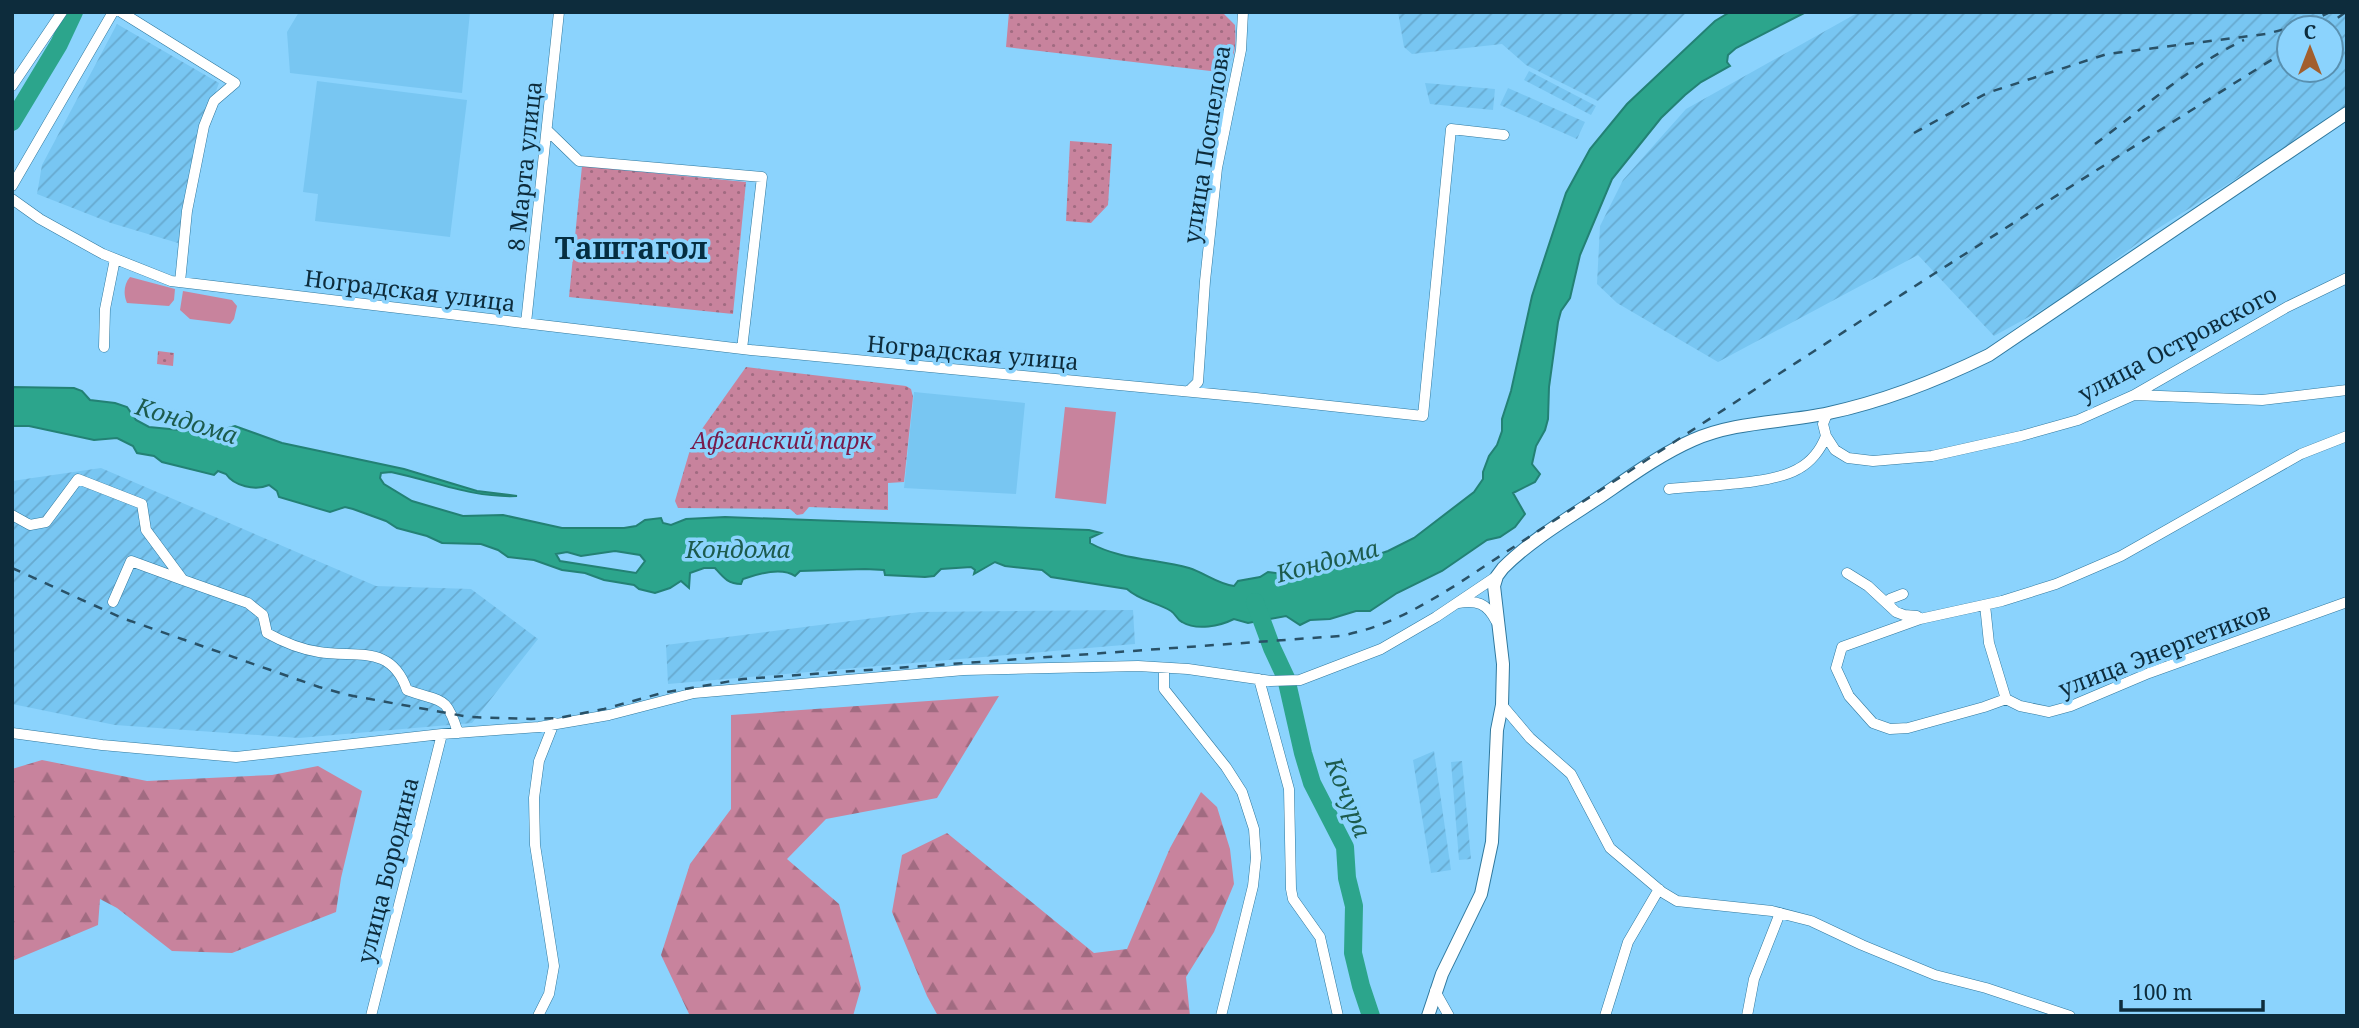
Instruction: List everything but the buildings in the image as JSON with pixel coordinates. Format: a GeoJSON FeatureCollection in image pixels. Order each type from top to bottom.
{"type":"FeatureCollection","features":[{"type":"Feature","properties":{"kind":"main road"},"geometry":{"type":"LineString","coordinates":[[1428,1016],[1435,991],[1481,894],[1492,842],[1503,664],[1495,597],[1497,576],[1511,559],[1643,468],[1694,440],[1745,424],[1827,414],[1891,396],[1942,377],[1989,355],[2347,113]]}},
{"type":"Feature","properties":{"kind":"street"},"geometry":{"type":"LineString","coordinates":[[12,86],[62,12]]}},
{"type":"Feature","properties":{"kind":"street"},"geometry":{"type":"LineString","coordinates":[[12,186],[114,12]]}},
{"type":"Feature","properties":{"kind":"street"},"geometry":{"type":"LineString","coordinates":[[121,12],[235,83],[214,101],[204,126],[187,211],[180,282]]}},
{"type":"Feature","properties":{"kind":"street","name":"8 Марта улица"},"geometry":{"type":"LineString","coordinates":[[526,323],[559,12]]}},
{"type":"Feature","properties":{"kind":"street","name":"улица Поспелова"},"geometry":{"type":"LineString","coordinates":[[1189,391],[1198,382],[1217,168],[1241,50],[1243,12]]}},
{"type":"Feature","properties":{"kind":"street","name":"Ноградская улица"},"geometry":{"type":"LineString","coordinates":[[12,199],[40,219],[115,259],[171,281],[742,349],[1423,416],[1451,129],[1504,135]]}},
{"type":"Feature","properties":{"kind":"street"},"geometry":{"type":"LineString","coordinates":[[548,131],[579,161],[762,177],[742,349]]}},
{"type":"Feature","properties":{"kind":"street"},"geometry":{"type":"LineString","coordinates":[[104,347],[105,309],[115,259]]}},
{"type":"Feature","properties":{"kind":"street","name":"улица Островского"},"geometry":{"type":"LineString","coordinates":[[1826,436],[1835,450],[1848,458],[1873,461],[1932,456],[2078,420],[2134,395],[2287,307],[2347,278]]}},
{"type":"Feature","properties":{"kind":"street"},"geometry":{"type":"LineString","coordinates":[[2134,395],[2262,400],[2347,390]]}},
{"type":"Feature","properties":{"kind":"street"},"geometry":{"type":"LineString","coordinates":[[1669,489],[1758,480],[1798,469],[1810,460],[1826,436],[1823,424],[1827,414]]}},
{"type":"Feature","properties":{"kind":"street"},"geometry":{"type":"LineString","coordinates":[[1984,605],[1989,643],[2006,699],[1908,728],[1890,729],[1873,723],[1849,696],[1836,667],[1842,647],[1920,619],[1984,605],[2056,584],[2120,556],[2301,454],[2347,436]]}},
{"type":"Feature","properties":{"kind":"street"},"geometry":{"type":"LineString","coordinates":[[12,515],[30,525],[46,522],[78,480],[108,489],[142,504],[146,530],[183,580]]}},
{"type":"Feature","properties":{"kind":"street"},"geometry":{"type":"LineString","coordinates":[[113,602],[131,561],[248,603],[263,615],[267,633],[286,644],[320,652],[368,654],[392,663],[402,676],[407,690],[445,703],[451,709],[457,733]]}},
{"type":"Feature","properties":{"kind":"street"},"geometry":{"type":"LineString","coordinates":[[1847,573],[1868,586],[1896,612],[1920,619]]}},
{"type":"Feature","properties":{"kind":"street"},"geometry":{"type":"LineString","coordinates":[[12,733],[102,745],[236,757],[442,734],[539,727],[608,715],[694,693],[833,679],[964,670],[1138,666],[1214,672],[1271,681],[1300,680],[1381,649],[1497,576]]}},
{"type":"Feature","properties":{"kind":"street"},"geometry":{"type":"LineString","coordinates":[[1889,605],[1890,599],[1903,594]]}},
{"type":"Feature","properties":{"kind":"street"},"geometry":{"type":"LineString","coordinates":[[1457,603],[1480,602],[1486,606],[1501,631]]}},
{"type":"Feature","properties":{"kind":"street","name":"улица Энергетиков"},"geometry":{"type":"LineString","coordinates":[[2006,699],[2020,706],[2049,712],[2071,706],[2150,673],[2347,602]]}},
{"type":"Feature","properties":{"kind":"street"},"geometry":{"type":"LineString","coordinates":[[1164,668],[1164,689],[1226,767],[1242,792],[1254,829],[1256,858],[1253,886],[1221,1016]]}},
{"type":"Feature","properties":{"kind":"street"},"geometry":{"type":"LineString","coordinates":[[1259,679],[1289,789],[1289,876],[1293,898],[1320,937],[1338,1016]]}},
{"type":"Feature","properties":{"kind":"street"},"geometry":{"type":"LineString","coordinates":[[1502,705],[1530,738],[1571,774],[1611,848],[1658,889],[1677,901],[1733,906],[1811,920],[1862,945],[1935,975],[1986,988],[2070,1016]]}},
{"type":"Feature","properties":{"kind":"street"},"geometry":{"type":"LineString","coordinates":[[538,1016],[549,994],[554,966],[536,845],[534,797],[540,761],[554,723]]}},
{"type":"Feature","properties":{"kind":"street","name":"улица Бородина"},"geometry":{"type":"LineString","coordinates":[[371,1016],[442,734]]}},
{"type":"Feature","properties":{"kind":"street"},"geometry":{"type":"LineString","coordinates":[[1605,1016],[1628,942],[1658,889]]}},
{"type":"Feature","properties":{"kind":"street"},"geometry":{"type":"LineString","coordinates":[[1747,1016],[1754,979],[1780,913]]}},
{"type":"Feature","properties":{"kind":"street"},"geometry":{"type":"LineString","coordinates":[[1435,991],[1449,1016]]}},
{"type":"Feature","properties":{"kind":"shaded area"},"geometry":{"type":"Polygon","coordinates":[[[299,12],[470,12],[462,93],[290,73],[287,32],[299,12]]]}},
{"type":"Feature","properties":{"kind":"shaded area"},"geometry":{"type":"Polygon","coordinates":[[[1398,12],[1687,12],[1598,101],[1526,65],[1502,44],[1412,54],[1404,47],[1398,12]]]}},
{"type":"Feature","properties":{"kind":"shaded area"},"geometry":{"type":"Polygon","coordinates":[[[1859,12],[2347,12],[2347,108],[2154,231],[2065,297],[1994,336],[1918,255],[1718,362],[1617,303],[1597,284],[1600,226],[1623,180],[1686,109],[1859,12]]]}},
{"type":"Feature","properties":{"kind":"shaded area"},"geometry":{"type":"Polygon","coordinates":[[[117,24],[219,83],[199,137],[178,243],[111,223],[37,194],[42,165],[117,24]]]}},
{"type":"Feature","properties":{"kind":"shaded area"},"geometry":{"type":"Polygon","coordinates":[[[1529,71],[1596,106],[1591,115],[1524,80],[1529,71]]]}},
{"type":"Feature","properties":{"kind":"shaded area"},"geometry":{"type":"Polygon","coordinates":[[[317,81],[467,100],[450,237],[315,221],[318,194],[303,192],[317,81]]]}},
{"type":"Feature","properties":{"kind":"shaded area"},"geometry":{"type":"Polygon","coordinates":[[[1425,83],[1495,89],[1493,110],[1430,104],[1425,83]]]}},
{"type":"Feature","properties":{"kind":"shaded area"},"geometry":{"type":"Polygon","coordinates":[[[1508,88],[1585,122],[1577,139],[1500,105],[1508,88]]]}},
{"type":"Feature","properties":{"kind":"shaded area"},"geometry":{"type":"Polygon","coordinates":[[[914,392],[1025,403],[1016,494],[904,488],[914,392]]]}},
{"type":"Feature","properties":{"kind":"shaded area"},"geometry":{"type":"Polygon","coordinates":[[[101,468],[376,586],[471,589],[538,639],[472,723],[299,738],[115,725],[12,704],[12,481],[101,468]]]}},
{"type":"Feature","properties":{"kind":"shaded area"},"geometry":{"type":"Polygon","coordinates":[[[1133,610],[1135,644],[668,684],[666,645],[920,612],[1133,610]]]}},
{"type":"Feature","properties":{"kind":"shaded area"},"geometry":{"type":"Polygon","coordinates":[[[1434,751],[1451,870],[1431,873],[1413,760],[1434,751]]]}},
{"type":"Feature","properties":{"kind":"shaded area"},"geometry":{"type":"Polygon","coordinates":[[[1462,761],[1471,859],[1459,860],[1451,762],[1462,761]]]}},
{"type":"Feature","properties":{"kind":"green space"},"geometry":{"type":"Polygon","coordinates":[[[1009,12],[1212,12],[1224,14],[1235,25],[1235,46],[1229,63],[1219,72],[1006,47],[1009,12]]]}},
{"type":"Feature","properties":{"kind":"green space"},"geometry":{"type":"Polygon","coordinates":[[[1070,141],[1112,144],[1108,205],[1091,223],[1066,221],[1070,141]]]}},
{"type":"Feature","properties":{"kind":"green space"},"geometry":{"type":"Polygon","coordinates":[[[582,166],[746,182],[733,314],[569,297],[582,166]]]}},
{"type":"Feature","properties":{"kind":"green space"},"geometry":{"type":"Polygon","coordinates":[[[130,277],[175,289],[174,300],[169,306],[127,303],[125,289],[130,277]]]}},
{"type":"Feature","properties":{"kind":"green space"},"geometry":{"type":"Polygon","coordinates":[[[183,291],[232,300],[237,306],[234,319],[230,324],[190,319],[180,310],[183,291]]]}},
{"type":"Feature","properties":{"kind":"green space"},"geometry":{"type":"Polygon","coordinates":[[[158,351],[174,353],[173,366],[157,364],[158,351]]]}},
{"type":"Feature","properties":{"kind":"green space","name":"Афганский парк"},"geometry":{"type":"Polygon","coordinates":[[[746,367],[906,386],[911,389],[913,397],[904,482],[888,483],[888,510],[809,507],[803,514],[797,515],[790,509],[678,508],[675,501],[692,443],[746,367]]]}},
{"type":"Feature","properties":{"kind":"green space"},"geometry":{"type":"Polygon","coordinates":[[[1065,407],[1116,412],[1106,504],[1055,498],[1065,407]]]}},
{"type":"Feature","properties":{"kind":"green space"},"geometry":{"type":"Polygon","coordinates":[[[999,696],[937,798],[826,819],[787,859],[839,904],[861,988],[853,1016],[690,1016],[661,955],[690,864],[731,809],[731,715],[999,696]]]}},
{"type":"Feature","properties":{"kind":"green space"},"geometry":{"type":"Polygon","coordinates":[[[42,760],[147,781],[272,775],[318,766],[362,791],[341,878],[336,912],[232,953],[172,951],[117,908],[100,899],[98,925],[12,961],[12,769],[42,760]]]}},
{"type":"Feature","properties":{"kind":"green space"},"geometry":{"type":"Polygon","coordinates":[[[1201,792],[1217,807],[1230,849],[1234,884],[1214,932],[1186,977],[1190,1016],[938,1016],[892,912],[902,855],[947,833],[1094,953],[1127,949],[1170,848],[1201,792]]]}},
{"type":"Feature","properties":{"kind":"water","name":"Кондома"},"geometry":{"type":"Polygon","coordinates":[[[1730,12],[1806,12],[1736,48],[1728,55],[1727,62],[1730,66],[1701,82],[1685,95],[1661,118],[1612,179],[1580,255],[1570,298],[1561,311],[1558,322],[1549,387],[1548,419],[1536,446],[1532,464],[1540,474],[1535,482],[1513,493],[1525,514],[1515,527],[1500,537],[1487,540],[1442,571],[1397,593],[1370,611],[1310,620],[1300,625],[1286,616],[1248,623],[1234,619],[1201,627],[1180,621],[1171,611],[1127,589],[1051,577],[1042,570],[1005,566],[995,562],[974,574],[975,570],[971,567],[941,569],[934,576],[925,577],[885,575],[884,570],[865,569],[800,571],[795,576],[783,572],[762,573],[743,579],[741,584],[729,581],[715,568],[704,568],[690,573],[689,588],[681,581],[655,593],[634,585],[562,570],[534,560],[508,557],[481,544],[442,543],[345,507],[330,512],[279,497],[277,491],[269,485],[258,488],[245,486],[218,471],[214,475],[162,462],[154,456],[137,453],[133,446],[117,438],[94,440],[29,426],[12,426],[12,387],[74,388],[82,391],[90,400],[127,407],[136,420],[149,427],[211,433],[235,426],[282,443],[404,469],[477,491],[517,496],[469,492],[391,472],[381,473],[380,478],[384,484],[412,501],[463,516],[503,515],[562,528],[624,528],[636,526],[645,520],[661,518],[663,523],[671,525],[686,519],[725,517],[1089,530],[1101,533],[1090,538],[1090,543],[1102,549],[1189,568],[1234,586],[1238,581],[1260,577],[1268,572],[1306,574],[1353,563],[1388,551],[1414,538],[1474,492],[1483,479],[1489,456],[1502,431],[1502,419],[1511,391],[1532,296],[1566,193],[1590,149],[1627,104],[1715,21],[1730,12]],[[615,551],[581,556],[567,552],[556,554],[560,561],[636,573],[645,561],[640,555],[615,551]]]}},
{"type":"Feature","properties":{"kind":"waterway"},"geometry":{"type":"LineString","coordinates":[[12,122],[59,44],[74,12]]}},
{"type":"Feature","properties":{"kind":"waterway","name":"Кочура"},"geometry":{"type":"LineString","coordinates":[[1255,602],[1286,678],[1312,783],[1345,847],[1347,878],[1354,906],[1353,953],[1371,1016]]}},
{"type":"Feature","properties":{"kind":"railway"},"geometry":{"type":"LineString","coordinates":[[2326,14],[2330,12]]}},
{"type":"Feature","properties":{"kind":"railway"},"geometry":{"type":"LineString","coordinates":[[1914,133],[1987,93],[2107,54],[2275,32]]}},
{"type":"Feature","properties":{"kind":"railway"},"geometry":{"type":"LineString","coordinates":[[2095,144],[2185,75],[2244,40]]}},
{"type":"Feature","properties":{"kind":"railway"},"geometry":{"type":"LineString","coordinates":[[12,568],[122,618],[319,687],[348,695],[469,717],[559,718],[662,693],[743,679],[1340,636],[1372,628],[1401,616],[1456,585],[1871,314],[2275,58]]}},
{"type":"Feature","properties":{"kind":"district","name":"Таштагол"},"geometry":{"type":"Point","coordinates":[631,247]}}]}
